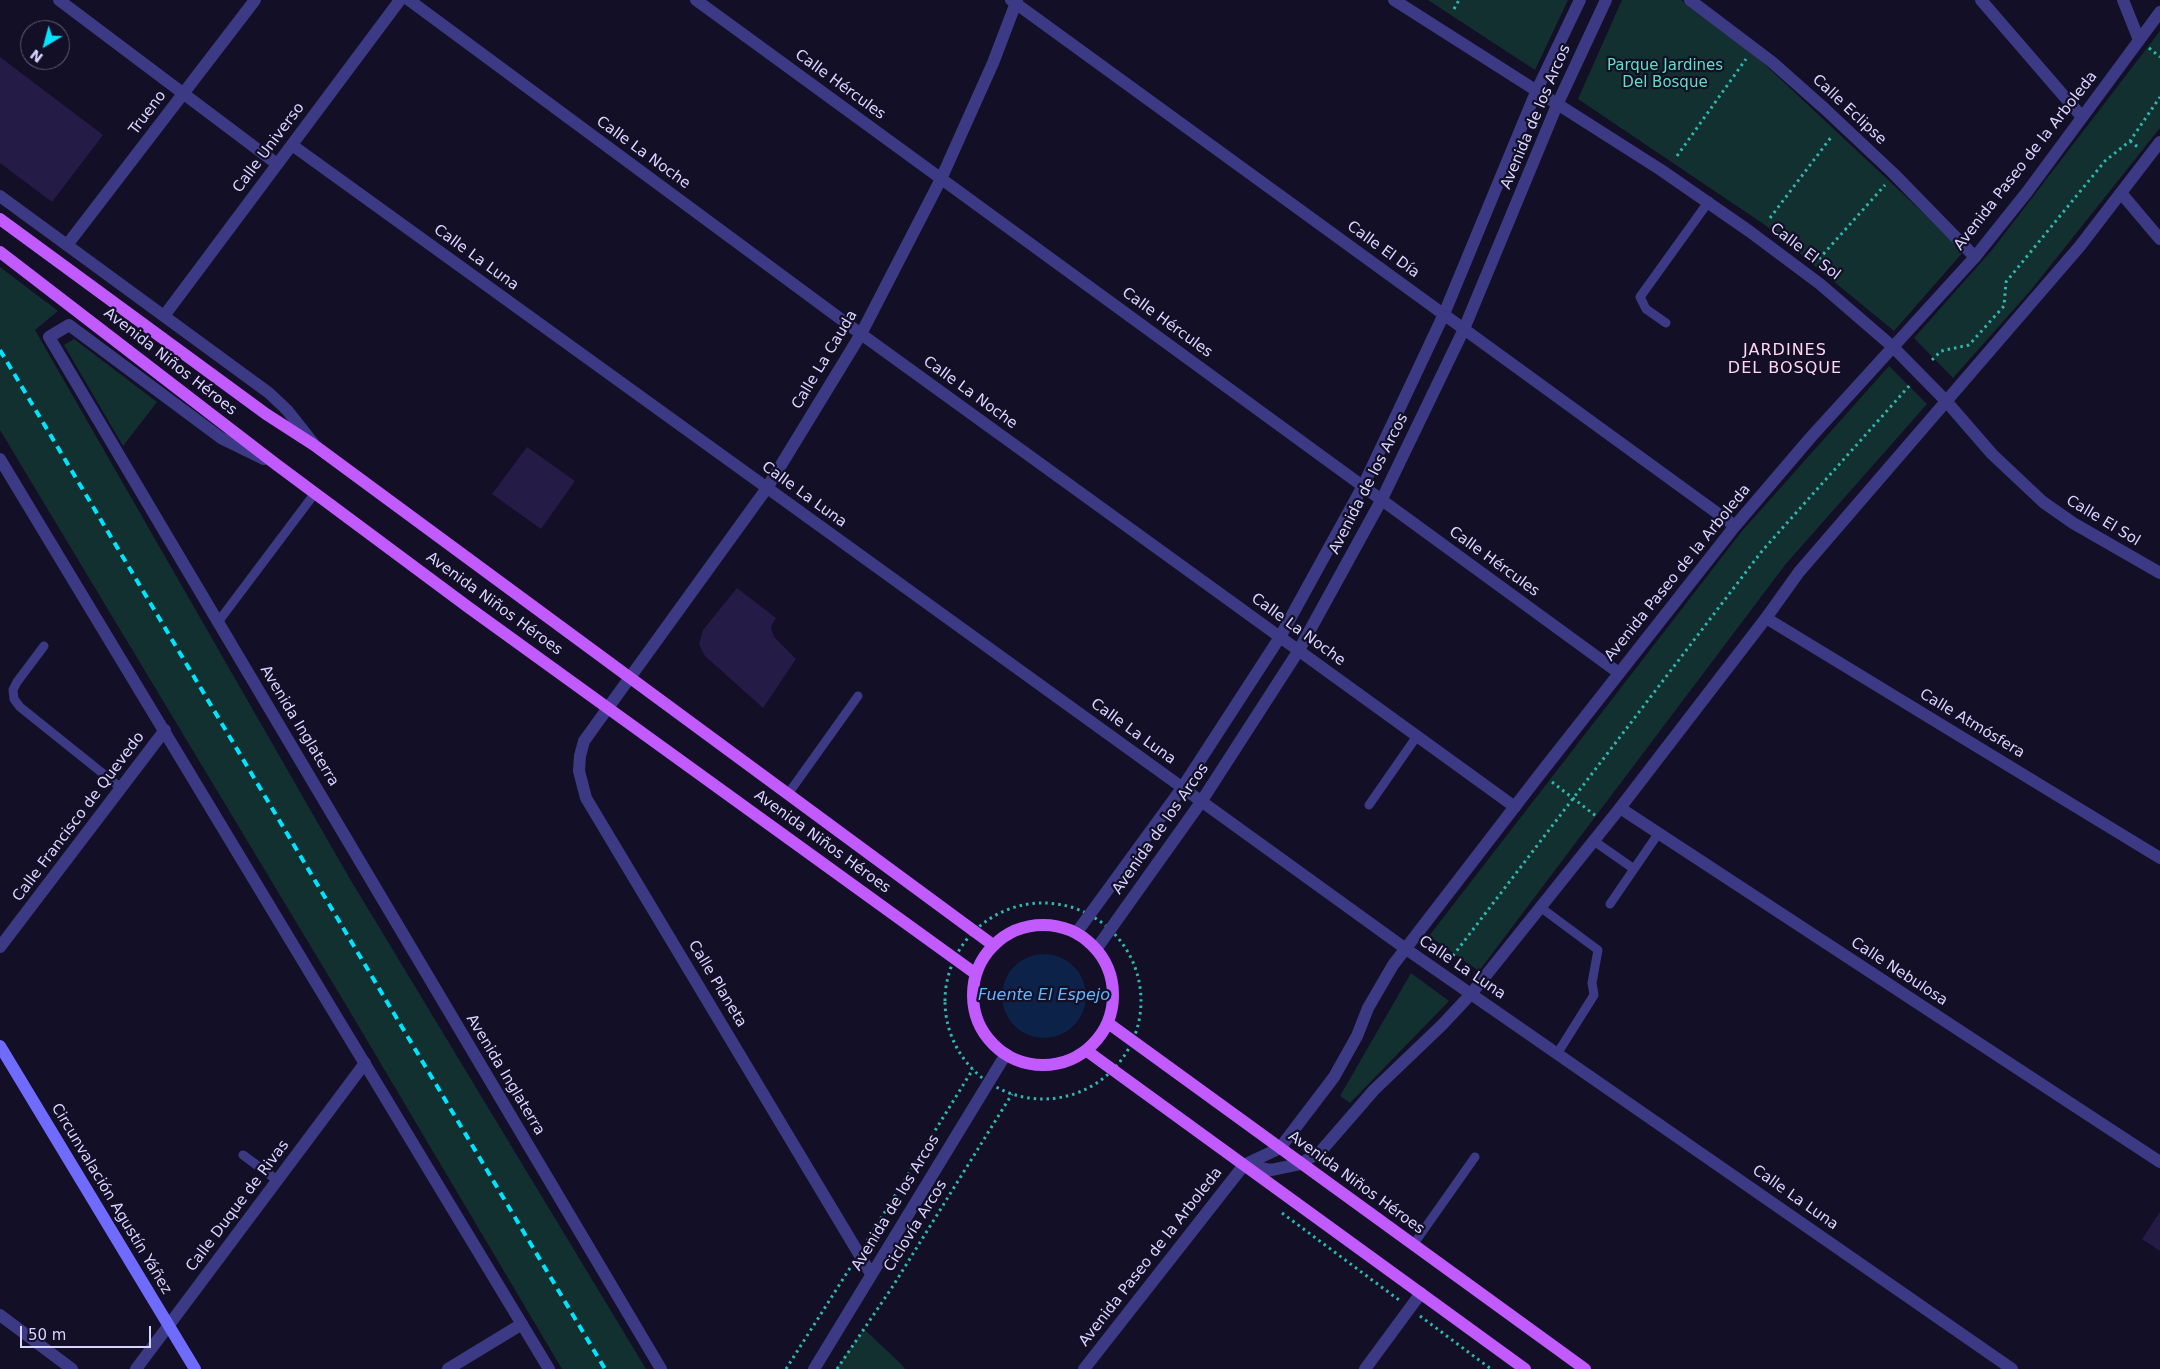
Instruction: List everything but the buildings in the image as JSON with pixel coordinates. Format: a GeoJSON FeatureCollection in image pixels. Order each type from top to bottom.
{"type":"FeatureCollection","features":[{"type":"Feature","properties":{"kind":"main road","name":"Avenida Niños Héroes"},"geometry":{"type":"LineString","coordinates":[[0,218],[266,414],[314,445],[993,945]]}},
{"type":"Feature","properties":{"kind":"main road","name":"Avenida Niños Héroes"},"geometry":{"type":"LineString","coordinates":[[0,252],[277,465],[468,607],[609,707],[976,974]]}},
{"type":"Feature","properties":{"kind":"main road"},"geometry":{"type":"LineString","coordinates":[[1038,924],[1058,925],[1077,932],[1097,948],[1109,969],[1114,992],[1108,1023],[1102,1035],[1087,1051],[1061,1063],[1042,1065],[1023,1062],[1006,1054],[991,1042],[981,1027],[974,1010],[972,992],[976,974],[985,955],[993,945],[1017,929],[1038,924]]}},
{"type":"Feature","properties":{"kind":"main road","name":"Avenida Niños Héroes"},"geometry":{"type":"LineString","coordinates":[[1108,1023],[1584,1369]]}},
{"type":"Feature","properties":{"kind":"main road","name":"Circunvalación Agustín Yáñez"},"geometry":{"type":"LineString","coordinates":[[0,1046],[195,1369]]}},
{"type":"Feature","properties":{"kind":"main road"},"geometry":{"type":"LineString","coordinates":[[1087,1051],[1525,1369]]}},
{"type":"Feature","properties":{"kind":"street"},"geometry":{"type":"LineString","coordinates":[[58,0],[277,164]]}},
{"type":"Feature","properties":{"kind":"street","name":"Trueno"},"geometry":{"type":"LineString","coordinates":[[67,245],[254,0]]}},
{"type":"Feature","properties":{"kind":"street","name":"Calle Universo"},"geometry":{"type":"LineString","coordinates":[[164,316],[400,0]]}},
{"type":"Feature","properties":{"kind":"street","name":"Calle La Noche"},"geometry":{"type":"LineString","coordinates":[[409,0],[861,334],[1515,807]]}},
{"type":"Feature","properties":{"kind":"street","name":"Calle Hércules"},"geometry":{"type":"LineString","coordinates":[[696,0],[1619,673]]}},
{"type":"Feature","properties":{"kind":"street","name":"Calle El Sol"},"geometry":{"type":"LineString","coordinates":[[1394,0],[1709,201],[1820,284],[1892,347],[1946,401],[1998,460],[2043,502],[2073,523],[2160,573]]}},
{"type":"Feature","properties":{"kind":"street","name":"Avenida de los Arcos"},"geometry":{"type":"LineString","coordinates":[[1077,932],[1182,788],[1280,637],[1363,486],[1444,314],[1536,92],[1580,0]]}},
{"type":"Feature","properties":{"kind":"street","name":"Avenida de los Arcos"},"geometry":{"type":"LineString","coordinates":[[1097,948],[1201,802],[1299,650],[1382,500],[1464,329],[1557,105],[1606,0]]}},
{"type":"Feature","properties":{"kind":"street","name":"Calle Eclipse"},"geometry":{"type":"LineString","coordinates":[[1690,0],[1772,62],[1825,109],[1893,173],[1975,257]]}},
{"type":"Feature","properties":{"kind":"street"},"geometry":{"type":"LineString","coordinates":[[1981,0],[2082,117]]}},
{"type":"Feature","properties":{"kind":"street"},"geometry":{"type":"LineString","coordinates":[[2123,0],[2139,40]]}},
{"type":"Feature","properties":{"kind":"street","name":"Calle La Cauda"},"geometry":{"type":"LineString","coordinates":[[609,707],[767,488],[861,334],[941,179],[993,63],[1015,1]]}},
{"type":"Feature","properties":{"kind":"street","name":"Calle El Día"},"geometry":{"type":"LineString","coordinates":[[1015,1],[1735,526]]}},
{"type":"Feature","properties":{"kind":"street","name":"Avenida Paseo de la Arboleda"},"geometry":{"type":"LineString","coordinates":[[1084,1369],[1244,1165],[1280,1148],[1334,1077],[1356,1036],[1368,1008],[1393,965],[1540,774],[1735,526],[1892,347],[1975,257],[2027,192],[2160,12]]}},
{"type":"Feature","properties":{"kind":"street","name":"Avenida Paseo de la Arboleda"},"geometry":{"type":"LineString","coordinates":[[1244,1165],[1271,1170],[1300,1164],[1328,1145],[1374,1090],[1472,994],[1620,808],[1766,618],[1799,572],[2062,268],[2160,142]]}},
{"type":"Feature","properties":{"kind":"street","name":"Calle La Luna"},"geometry":{"type":"LineString","coordinates":[[292,145],[1406,949],[2012,1369]]}},
{"type":"Feature","properties":{"kind":"street"},"geometry":{"type":"LineString","coordinates":[[2121,193],[2160,239]]}},
{"type":"Feature","properties":{"kind":"street","name":"Avenida Niños Héroes"},"geometry":{"type":"LineString","coordinates":[[0,196],[269,393],[287,410],[314,445]]}},
{"type":"Feature","properties":{"kind":"street","name":"Avenida Inglaterra"},"geometry":{"type":"LineString","coordinates":[[277,465],[221,438],[69,325],[49,337],[661,1369]]}},
{"type":"Feature","properties":{"kind":"street"},"geometry":{"type":"LineString","coordinates":[[0,458],[548,1369]]}},
{"type":"Feature","properties":{"kind":"street","name":"Calle Atmósfera"},"geometry":{"type":"LineString","coordinates":[[1766,618],[2160,858]]}},
{"type":"Feature","properties":{"kind":"street","name":"Calle Planeta"},"geometry":{"type":"LineString","coordinates":[[609,707],[584,741],[580,756],[579,771],[586,798],[872,1274]]}},
{"type":"Feature","properties":{"kind":"street","name":"Calle Francisco de Quevedo"},"geometry":{"type":"LineString","coordinates":[[0,947],[165,730]]}},
{"type":"Feature","properties":{"kind":"street","name":"Calle Nebulosa"},"geometry":{"type":"LineString","coordinates":[[1620,808],[2160,1162]]}},
{"type":"Feature","properties":{"kind":"street","name":"Avenida de los Arcos"},"geometry":{"type":"LineString","coordinates":[[814,1369],[1006,1054]]}},
{"type":"Feature","properties":{"kind":"street","name":"Calle Duque de Rivas"},"geometry":{"type":"LineString","coordinates":[[136,1369],[365,1062]]}},
{"type":"Feature","properties":{"kind":"street"},"geometry":{"type":"LineString","coordinates":[[1365,1369],[1421,1293]]}},
{"type":"Feature","properties":{"kind":"street"},"geometry":{"type":"LineString","coordinates":[[0,1315],[72,1369]]}},
{"type":"Feature","properties":{"kind":"street"},"geometry":{"type":"LineString","coordinates":[[448,1369],[522,1324]]}},
{"type":"Feature","properties":{"kind":"lane"},"geometry":{"type":"LineString","coordinates":[[1666,323],[1646,309],[1640,297],[1709,201]]}},
{"type":"Feature","properties":{"kind":"lane"},"geometry":{"type":"LineString","coordinates":[[218,622],[315,492]]}},
{"type":"Feature","properties":{"kind":"lane"},"geometry":{"type":"LineString","coordinates":[[44,646],[17,682],[13,690],[14,700],[20,707],[121,788]]}},
{"type":"Feature","properties":{"kind":"lane"},"geometry":{"type":"LineString","coordinates":[[788,794],[858,696]]}},
{"type":"Feature","properties":{"kind":"lane"},"geometry":{"type":"LineString","coordinates":[[1370,805],[1417,736]]}},
{"type":"Feature","properties":{"kind":"lane"},"geometry":{"type":"LineString","coordinates":[[1610,904],[1658,834]]}},
{"type":"Feature","properties":{"kind":"lane"},"geometry":{"type":"LineString","coordinates":[[1594,841],[1634,869]]}},
{"type":"Feature","properties":{"kind":"lane"},"geometry":{"type":"LineString","coordinates":[[1540,907],[1598,950],[1592,983],[1594,995],[1557,1054]]}},
{"type":"Feature","properties":{"kind":"lane"},"geometry":{"type":"LineString","coordinates":[[243,1155],[277,1180]]}},
{"type":"Feature","properties":{"kind":"lane"},"geometry":{"type":"LineString","coordinates":[[1412,1245],[1475,1157]]}},
{"type":"Feature","properties":{"kind":"path"},"geometry":{"type":"LineString","coordinates":[[1454,9],[1459,0]]}},
{"type":"Feature","properties":{"kind":"path"},"geometry":{"type":"LineString","coordinates":[[1677,156],[1748,57]]}},
{"type":"Feature","properties":{"kind":"path"},"geometry":{"type":"LineString","coordinates":[[1932,360],[1941,351],[1969,345],[2004,306],[2006,282],[2105,161],[2130,141],[2160,97]]}},
{"type":"Feature","properties":{"kind":"path"},"geometry":{"type":"LineString","coordinates":[[1770,218],[1832,136]]}},
{"type":"Feature","properties":{"kind":"path"},"geometry":{"type":"LineString","coordinates":[[1819,259],[1885,185]]}},
{"type":"Feature","properties":{"kind":"path"},"geometry":{"type":"LineString","coordinates":[[1440,973],[1762,551],[1911,384]]}},
{"type":"Feature","properties":{"kind":"path"},"geometry":{"type":"LineString","coordinates":[[1540,774],[1607,824]]}},
{"type":"Feature","properties":{"kind":"path"},"geometry":{"type":"LineString","coordinates":[[1036,902],[1059,903],[1091,914],[1110,929],[1132,958],[1140,982],[1142,1006],[1133,1041],[1114,1070],[1083,1091],[1060,1098],[1036,1099],[1012,1094],[988,1082],[973,1069],[960,1054],[951,1036],[946,1017],[946,987],[954,958],[973,930],[991,916],[1012,906],[1036,902]]}},
{"type":"Feature","properties":{"kind":"path"},"geometry":{"type":"LineString","coordinates":[[786,1369],[973,1069]]}},
{"type":"Feature","properties":{"kind":"path","name":"Ciclovía Arcos"},"geometry":{"type":"LineString","coordinates":[[837,1369],[893,1286],[1012,1094]]}},
{"type":"Feature","properties":{"kind":"green space"},"geometry":{"type":"Polygon","coordinates":[[[1428,0],[1568,0],[1535,70],[1428,0]]]}},
{"type":"Feature","properties":{"kind":"green space","name":"Parque Jardines Del Bosque"},"geometry":{"type":"Polygon","coordinates":[[[1622,0],[1681,0],[1759,59],[1964,251],[1894,331],[1765,225],[1578,99],[1622,0]]]}},
{"type":"Feature","properties":{"kind":"green space"},"geometry":{"type":"Polygon","coordinates":[[[2160,31],[2160,128],[2031,290],[1953,378],[1914,338],[1992,250],[2160,31]]]}},
{"type":"Feature","properties":{"kind":"green space"},"geometry":{"type":"Polygon","coordinates":[[[0,267],[58,311],[35,330],[350,879],[646,1369],[562,1369],[349,1010],[0,430],[0,267]]]}},
{"type":"Feature","properties":{"kind":"green space"},"geometry":{"type":"Polygon","coordinates":[[[74,339],[157,402],[123,446],[64,345],[74,339]]]}},
{"type":"Feature","properties":{"kind":"green space"},"geometry":{"type":"Polygon","coordinates":[[[1889,366],[1927,404],[1785,565],[1479,971],[1429,936],[1742,531],[1889,366]]]}},
{"type":"Feature","properties":{"kind":"green space"},"geometry":{"type":"Polygon","coordinates":[[[1411,973],[1449,1001],[1350,1103],[1340,1096],[1411,973]]]}},
{"type":"Feature","properties":{"kind":"green space"},"geometry":{"type":"Polygon","coordinates":[[[864,1329],[901,1364],[905,1369],[836,1369],[864,1329]]]}},
{"type":"Feature","properties":{"kind":"water","name":"Fuente El Espejo"},"geometry":{"type":"Polygon","coordinates":[[[1044,954],[1060,957],[1074,966],[1083,980],[1086,996],[1083,1012],[1074,1026],[1060,1035],[1044,1038],[1028,1035],[1014,1026],[1005,1012],[1002,996],[1005,980],[1014,966],[1028,957],[1044,954]]]}},
{"type":"Feature","properties":{"kind":"railway"},"geometry":{"type":"LineString","coordinates":[[0,350],[605,1369]]}},
{"type":"Feature","properties":{"kind":"district","name":"JARDINES DEL BOSQUE"},"geometry":{"type":"Point","coordinates":[1785,360]}}]}
